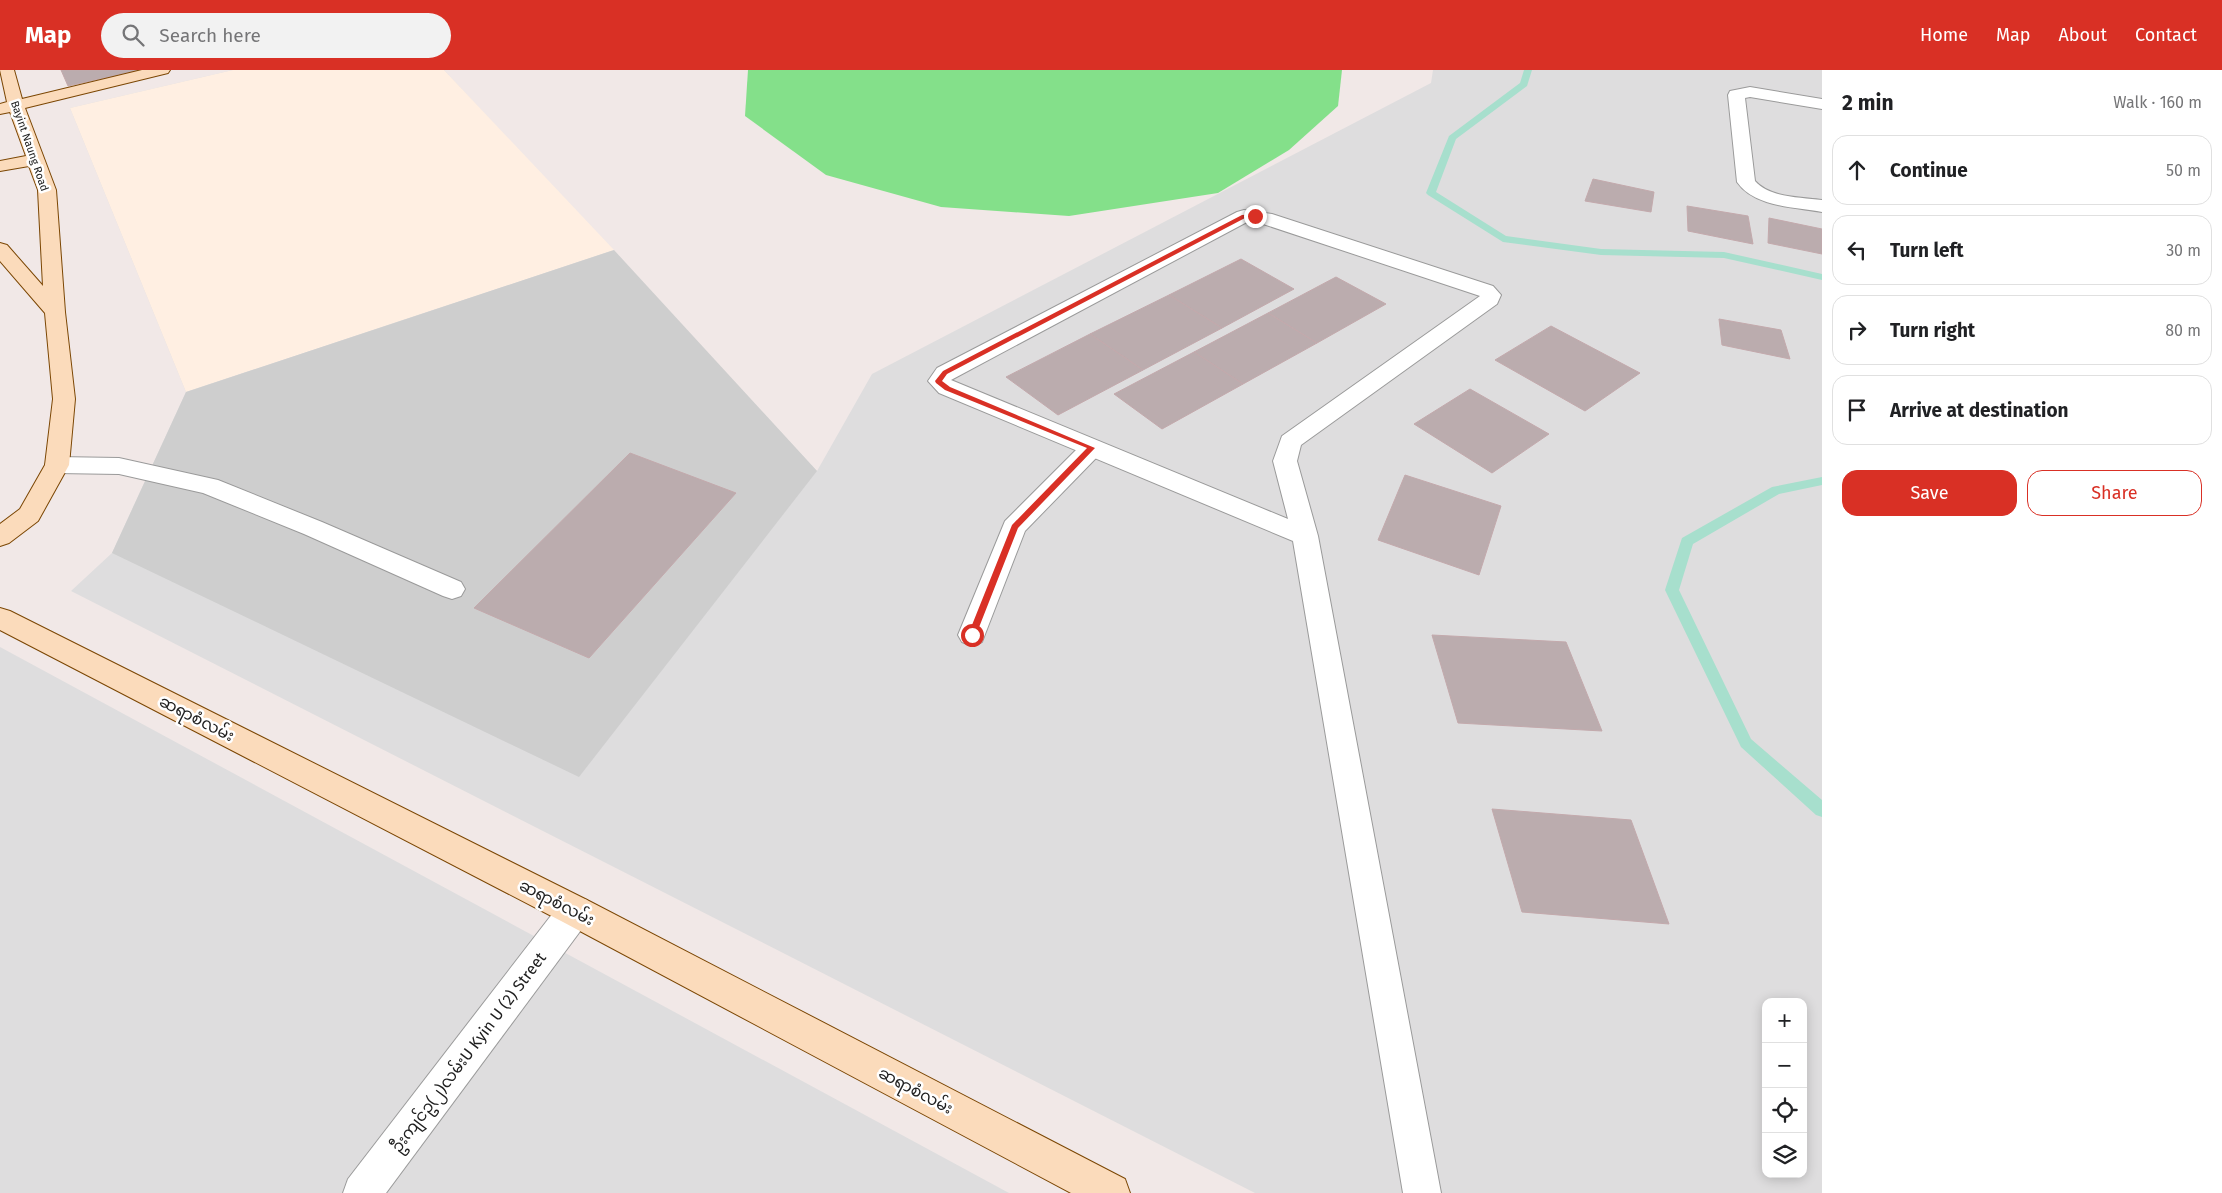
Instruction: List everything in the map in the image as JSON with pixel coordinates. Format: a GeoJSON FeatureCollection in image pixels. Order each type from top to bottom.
{"type":"FeatureCollection","features":[{"type":"Feature","properties":{"kind":"main road","name":"Bayint Naung Road"},"geometry":{"type":"LineString","coordinates":[[0,537],[29,516],[57,465],[64,399],[55,312],[46,190],[36,159],[8,107],[6,70]]}},
{"type":"Feature","properties":{"kind":"main road"},"geometry":{"type":"LineString","coordinates":[[8,107],[162,70]]}},
{"type":"Feature","properties":{"kind":"main road"},"geometry":{"type":"LineString","coordinates":[[0,166],[36,159]]}},
{"type":"Feature","properties":{"kind":"main road"},"geometry":{"type":"LineString","coordinates":[[0,249],[55,312]]}},
{"type":"Feature","properties":{"kind":"main road","name":"ဆရာစံလမ်း"},"geometry":{"type":"LineString","coordinates":[[0,618],[575,911],[1111,1193]]}},
{"type":"Feature","properties":{"kind":"street"},"geometry":{"type":"LineString","coordinates":[[1822,104],[1750,92],[1741,92],[1736,95],[1746,182],[1750,188],[1761,194],[1822,206]]}},
{"type":"Feature","properties":{"kind":"street"},"geometry":{"type":"LineString","coordinates":[[1305,536],[947,388],[939,381],[945,373],[1244,216],[1265,218],[1486,290],[1491,295],[1490,300],[1290,441],[1285,461],[1305,536],[1422,1193]]}},
{"type":"Feature","properties":{"kind":"street"},"geometry":{"type":"LineString","coordinates":[[972,635],[1014,527],[1092,448]]}},
{"type":"Feature","properties":{"kind":"street"},"geometry":{"type":"LineString","coordinates":[[57,465],[120,466],[209,486],[313,528],[452,589]]}},
{"type":"Feature","properties":{"kind":"street","name":"ဦးကျင်ဥ(၂)လမ်းU Kyin U (2) Street"},"geometry":{"type":"LineString","coordinates":[[362,1193],[575,911]]}},
{"type":"Feature","properties":{"kind":"shaded area"},"geometry":{"type":"Polygon","coordinates":[[[233,70],[444,70],[817,471],[872,374],[1431,83],[1433,70],[1822,70],[1822,1193],[1255,1193],[71,591],[112,553],[186,392],[70,108],[233,70]]]}},
{"type":"Feature","properties":{"kind":"shaded area"},"geometry":{"type":"Polygon","coordinates":[[[233,70],[444,70],[614,250],[186,392],[70,108],[233,70]]]}},
{"type":"Feature","properties":{"kind":"shaded area"},"geometry":{"type":"Polygon","coordinates":[[[614,250],[817,471],[579,777],[112,553],[186,392],[614,250]]]}},
{"type":"Feature","properties":{"kind":"shaded area"},"geometry":{"type":"Polygon","coordinates":[[[0,647],[1009,1193],[0,1193],[0,647]]]}},
{"type":"Feature","properties":{"kind":"green space"},"geometry":{"type":"Polygon","coordinates":[[[748,70],[1342,70],[1338,106],[1289,150],[1218,193],[1069,216],[941,207],[826,175],[745,116],[748,70]]]}},
{"type":"Feature","properties":{"kind":"building"},"geometry":{"type":"Polygon","coordinates":[[[61,70],[140,70],[68,86],[61,70]]]}},
{"type":"Feature","properties":{"kind":"building"},"geometry":{"type":"Polygon","coordinates":[[[1593,179],[1654,192],[1651,212],[1585,201],[1593,179]]]}},
{"type":"Feature","properties":{"kind":"building"},"geometry":{"type":"Polygon","coordinates":[[[1687,206],[1748,216],[1753,244],[1688,231],[1687,206]]]}},
{"type":"Feature","properties":{"kind":"building"},"geometry":{"type":"Polygon","coordinates":[[[1769,218],[1822,229],[1822,254],[1768,243],[1769,218]]]}},
{"type":"Feature","properties":{"kind":"building"},"geometry":{"type":"Polygon","coordinates":[[[1241,259],[1294,289],[1222,328],[1169,295],[1241,259]]]}},
{"type":"Feature","properties":{"kind":"building"},"geometry":{"type":"Polygon","coordinates":[[[1336,277],[1386,304],[1317,343],[1268,313],[1336,277]]]}},
{"type":"Feature","properties":{"kind":"building"},"geometry":{"type":"Polygon","coordinates":[[[1169,295],[1222,328],[1143,370],[1090,334],[1169,295]]]}},
{"type":"Feature","properties":{"kind":"building"},"geometry":{"type":"Polygon","coordinates":[[[1268,313],[1317,343],[1243,384],[1194,352],[1268,313]]]}},
{"type":"Feature","properties":{"kind":"building"},"geometry":{"type":"Polygon","coordinates":[[[1719,319],[1781,330],[1790,359],[1722,345],[1719,319]]]}},
{"type":"Feature","properties":{"kind":"building"},"geometry":{"type":"Polygon","coordinates":[[[1551,326],[1640,373],[1585,411],[1495,360],[1551,326]]]}},
{"type":"Feature","properties":{"kind":"building"},"geometry":{"type":"Polygon","coordinates":[[[1090,334],[1143,370],[1058,415],[1006,377],[1090,334]]]}},
{"type":"Feature","properties":{"kind":"building"},"geometry":{"type":"Polygon","coordinates":[[[1194,352],[1243,384],[1162,429],[1114,394],[1194,352]]]}},
{"type":"Feature","properties":{"kind":"building"},"geometry":{"type":"Polygon","coordinates":[[[1470,389],[1549,434],[1492,473],[1414,424],[1470,389]]]}},
{"type":"Feature","properties":{"kind":"building"},"geometry":{"type":"Polygon","coordinates":[[[630,453],[736,493],[589,658],[474,608],[630,453]]]}},
{"type":"Feature","properties":{"kind":"building"},"geometry":{"type":"Polygon","coordinates":[[[1405,475],[1501,506],[1479,575],[1378,540],[1405,475]]]}},
{"type":"Feature","properties":{"kind":"building"},"geometry":{"type":"Polygon","coordinates":[[[1432,635],[1566,642],[1602,731],[1458,723],[1432,635]]]}},
{"type":"Feature","properties":{"kind":"building"},"geometry":{"type":"Polygon","coordinates":[[[1492,809],[1631,820],[1669,924],[1522,912],[1492,809]]]}},
{"type":"Feature","properties":{"kind":"waterway"},"geometry":{"type":"LineString","coordinates":[[1528,70],[1524,84],[1452,138],[1431,193],[1503,239],[1601,252],[1724,255],[1822,277]]}},
{"type":"Feature","properties":{"kind":"waterway"},"geometry":{"type":"LineString","coordinates":[[1822,481],[1776,490],[1687,541],[1672,590],[1746,743],[1822,810]]}},
{"type":"Feature","properties":{"kind":"route"},"geometry":{"type":"LineString","coordinates":[[972,635],[1014,527],[1092,448],[947,388],[939,381],[945,373],[1244,216],[1255,216]]}}]}
